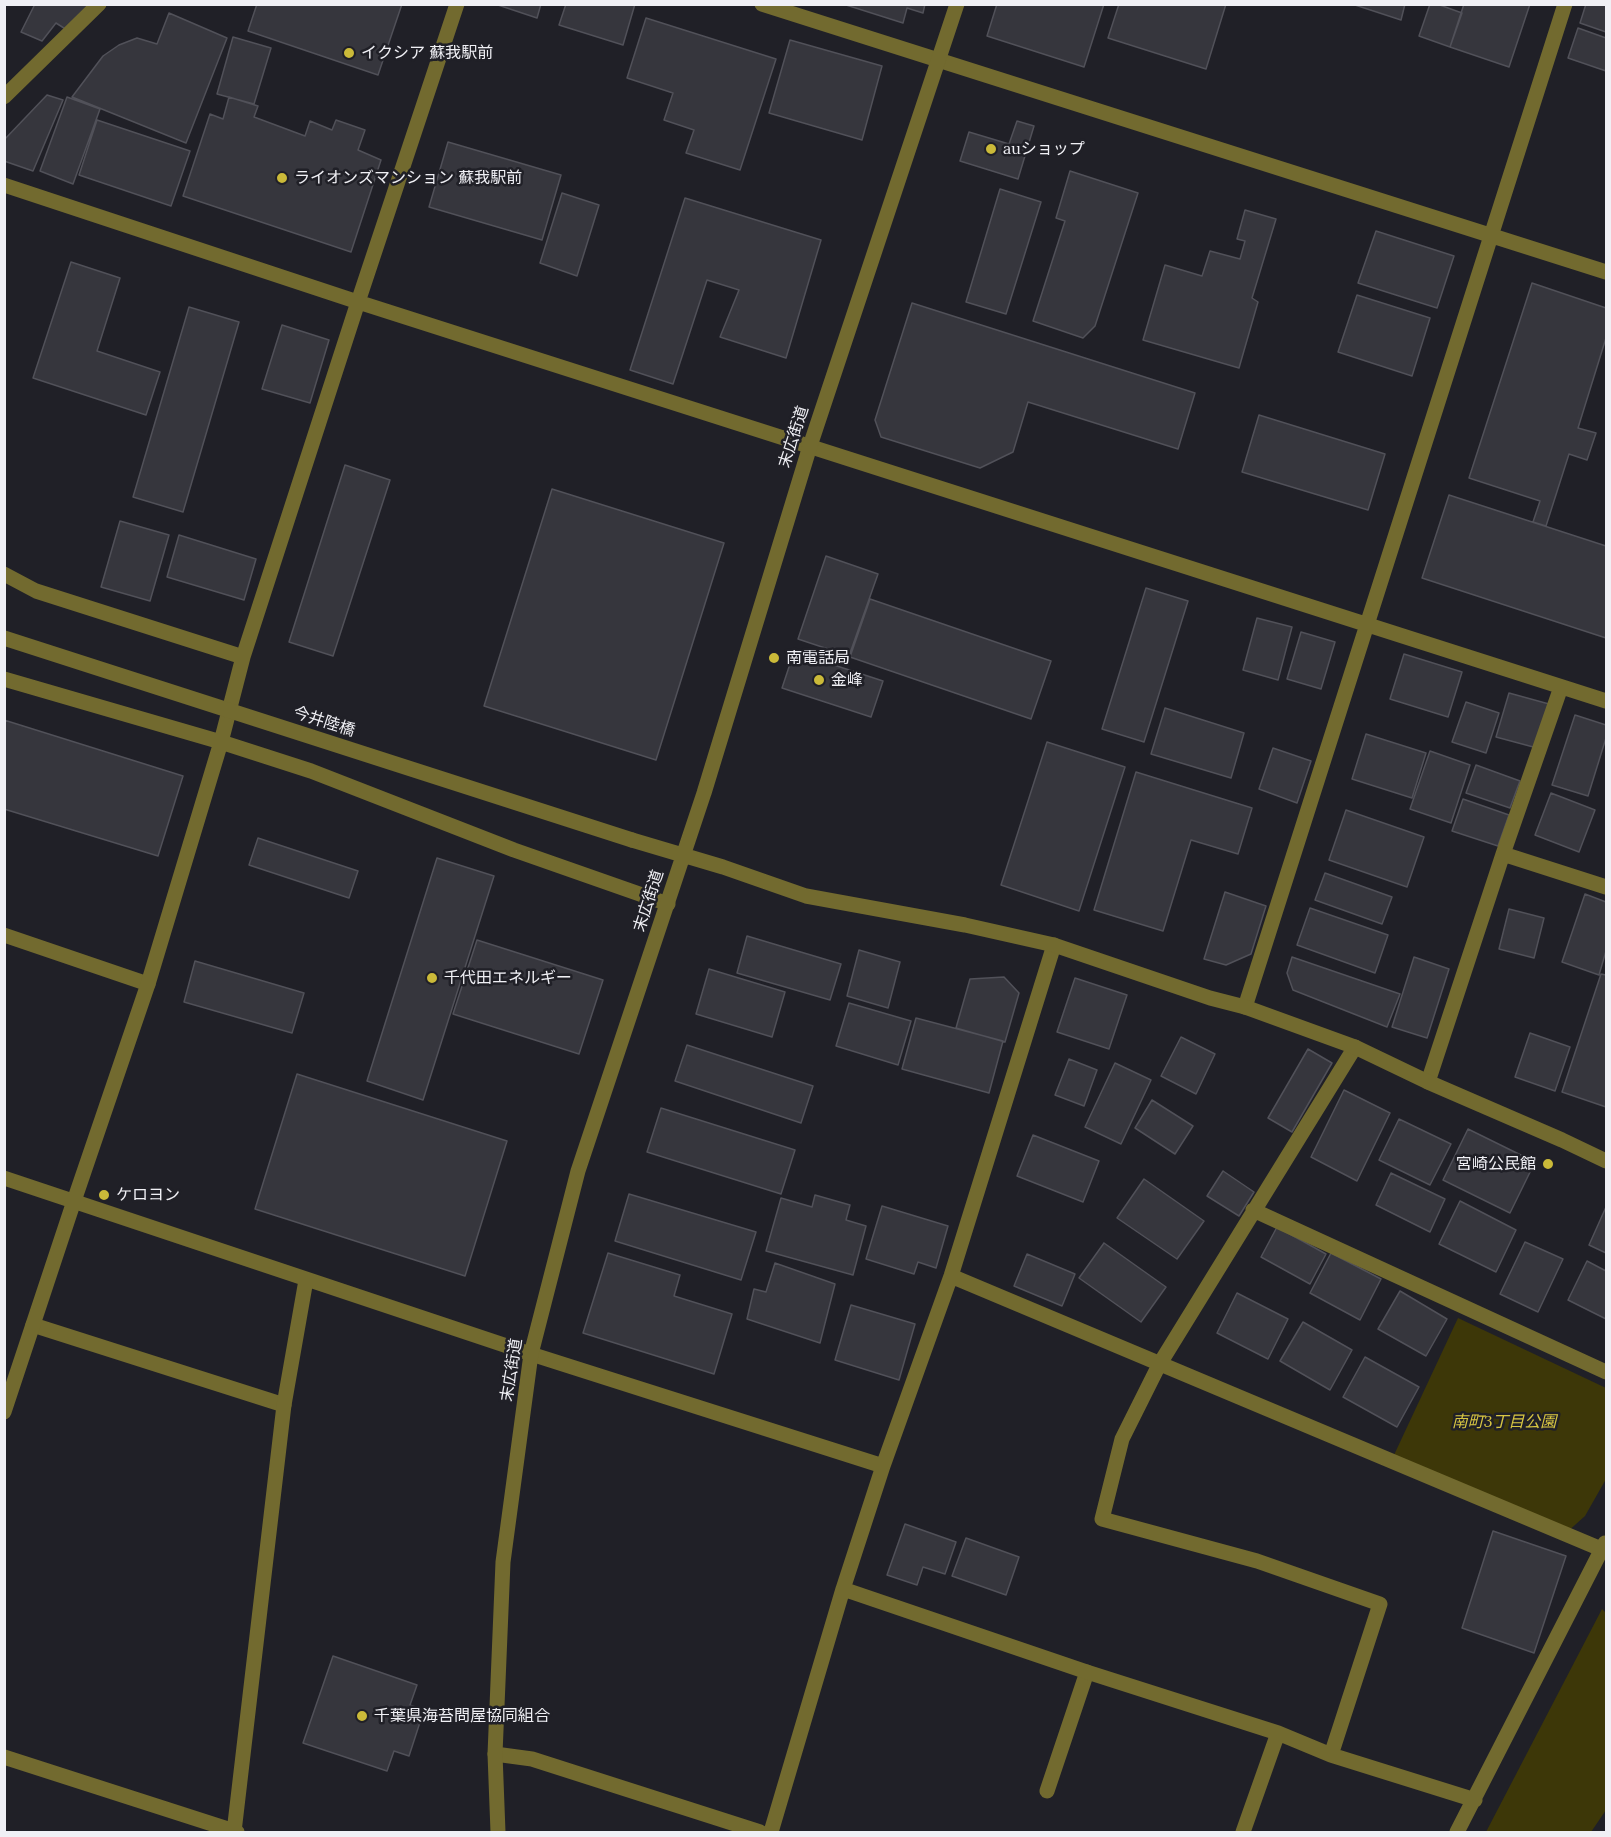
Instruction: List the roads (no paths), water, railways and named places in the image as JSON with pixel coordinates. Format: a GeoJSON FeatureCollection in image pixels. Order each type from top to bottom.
{"type":"FeatureCollection","features":[{"type":"Feature","properties":{"kind":"street"},"geometry":{"type":"LineString","coordinates":[[4,97],[99,4]]}},
{"type":"Feature","properties":{"kind":"street"},"geometry":{"type":"LineString","coordinates":[[4,1412],[148,984],[221,742],[243,657],[457,4]]}},
{"type":"Feature","properties":{"kind":"street"},"geometry":{"type":"LineString","coordinates":[[762,4],[1606,272]]}},
{"type":"Feature","properties":{"kind":"street","name":"末広街道"},"geometry":{"type":"LineString","coordinates":[[498,1833],[495,1754],[503,1562],[531,1354],[578,1171],[704,793],[810,446],[957,4]]}},
{"type":"Feature","properties":{"kind":"street"},"geometry":{"type":"LineString","coordinates":[[1245,1007],[1565,4]]}},
{"type":"Feature","properties":{"kind":"street"},"geometry":{"type":"LineString","coordinates":[[4,185],[358,302],[1606,701]]}},
{"type":"Feature","properties":{"kind":"street"},"geometry":{"type":"LineString","coordinates":[[4,574],[36,591],[243,657]]}},
{"type":"Feature","properties":{"kind":"street","name":"今井陸橋"},"geometry":{"type":"LineString","coordinates":[[4,638],[682,856],[723,867],[806,896],[965,925],[1054,945],[1210,998],[1245,1007],[1355,1047],[1606,1161]]}},
{"type":"Feature","properties":{"kind":"street"},"geometry":{"type":"LineString","coordinates":[[4,679],[221,742],[311,771],[514,850],[668,904]]}},
{"type":"Feature","properties":{"kind":"street"},"geometry":{"type":"LineString","coordinates":[[1428,1082],[1561,687]]}},
{"type":"Feature","properties":{"kind":"street"},"geometry":{"type":"LineString","coordinates":[[1503,854],[1606,887]]}},
{"type":"Feature","properties":{"kind":"street"},"geometry":{"type":"LineString","coordinates":[[6,940],[148,984]]}},
{"type":"Feature","properties":{"kind":"street"},"geometry":{"type":"LineString","coordinates":[[771,1833],[843,1589],[883,1466],[951,1276],[1054,945]]}},
{"type":"Feature","properties":{"kind":"street"},"geometry":{"type":"LineString","coordinates":[[1331,1755],[1380,1604],[1257,1561],[1102,1519],[1122,1439],[1159,1365],[1355,1047]]}},
{"type":"Feature","properties":{"kind":"street"},"geometry":{"type":"LineString","coordinates":[[4,1178],[531,1354],[883,1466]]}},
{"type":"Feature","properties":{"kind":"street"},"geometry":{"type":"LineString","coordinates":[[1253,1210],[1606,1372]]}},
{"type":"Feature","properties":{"kind":"street"},"geometry":{"type":"LineString","coordinates":[[951,1276],[1159,1365],[1604,1545],[1457,1833]]}},
{"type":"Feature","properties":{"kind":"street"},"geometry":{"type":"LineString","coordinates":[[4,1757],[235,1832],[284,1405],[306,1280]]}},
{"type":"Feature","properties":{"kind":"street"},"geometry":{"type":"LineString","coordinates":[[33,1325],[284,1405]]}},
{"type":"Feature","properties":{"kind":"street"},"geometry":{"type":"LineString","coordinates":[[843,1589],[1087,1672],[1278,1733],[1331,1755],[1475,1800]]}},
{"type":"Feature","properties":{"kind":"street"},"geometry":{"type":"LineString","coordinates":[[1047,1791],[1087,1672]]}},
{"type":"Feature","properties":{"kind":"street"},"geometry":{"type":"LineString","coordinates":[[1243,1833],[1278,1733]]}},
{"type":"Feature","properties":{"kind":"street"},"geometry":{"type":"LineString","coordinates":[[495,1754],[532,1759],[760,1833]]}},
{"type":"Feature","properties":{"kind":"place","name":"イクシア 蘇我駅前"},"geometry":{"type":"Point","coordinates":[349,53]}},
{"type":"Feature","properties":{"kind":"place","name":"auショップ"},"geometry":{"type":"Point","coordinates":[991,149]}},
{"type":"Feature","properties":{"kind":"place","name":"ライオンズマンション 蘇我駅前"},"geometry":{"type":"Point","coordinates":[282,178]}},
{"type":"Feature","properties":{"kind":"place","name":"南電話局"},"geometry":{"type":"Point","coordinates":[774,658]}},
{"type":"Feature","properties":{"kind":"place","name":"金峰"},"geometry":{"type":"Point","coordinates":[819,680]}},
{"type":"Feature","properties":{"kind":"place","name":"千代田エネルギー"},"geometry":{"type":"Point","coordinates":[432,978]}},
{"type":"Feature","properties":{"kind":"place","name":"宮崎公民館"},"geometry":{"type":"Point","coordinates":[1548,1164]}},
{"type":"Feature","properties":{"kind":"place","name":"ケロヨン"},"geometry":{"type":"Point","coordinates":[104,1195]}},
{"type":"Feature","properties":{"kind":"place","name":"千葉県海苔問屋協同組合"},"geometry":{"type":"Point","coordinates":[362,1716]}},
{"type":"Feature","properties":{"kind":"park label","name":"南町3丁目公園"},"geometry":{"type":"Point","coordinates":[1504,1422]}}]}
